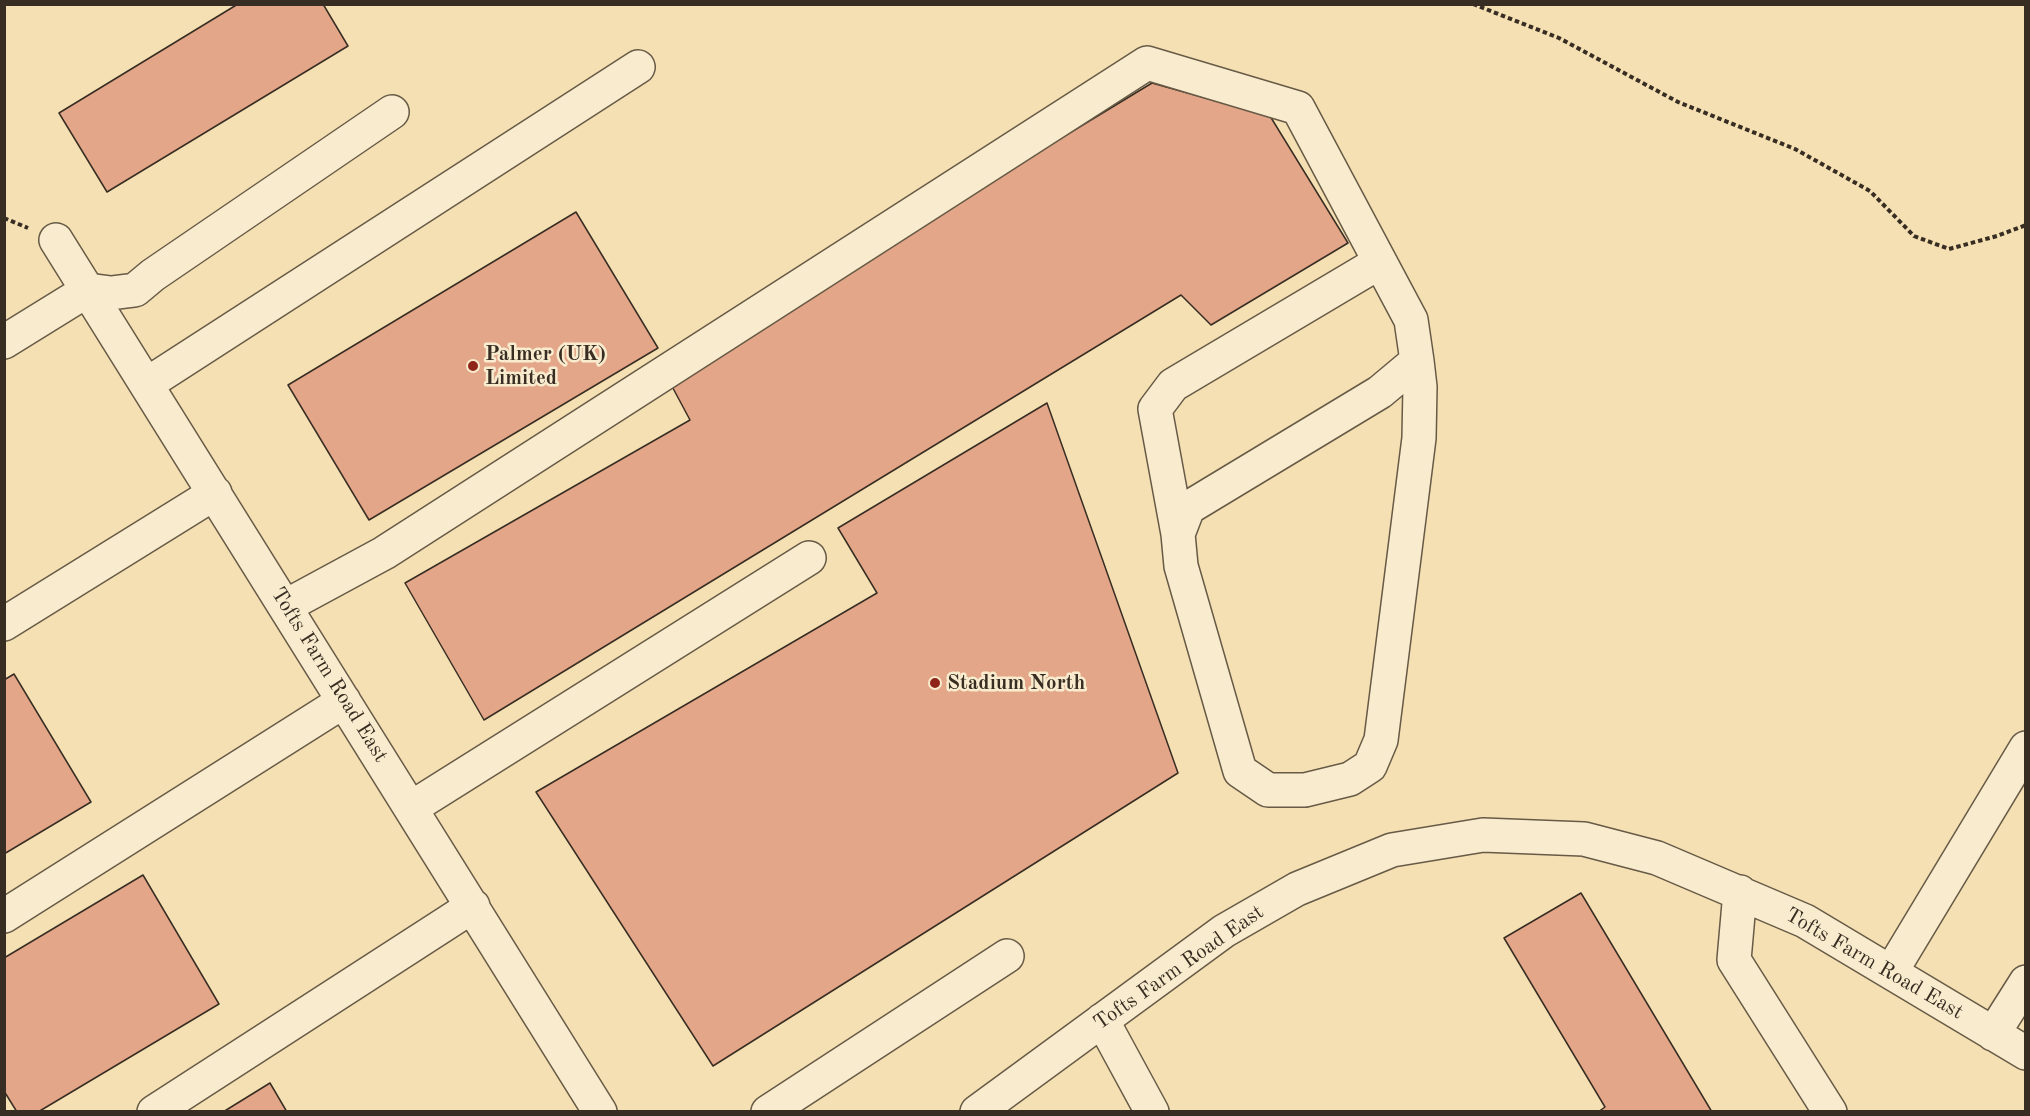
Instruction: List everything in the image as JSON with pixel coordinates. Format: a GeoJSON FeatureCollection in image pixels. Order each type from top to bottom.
{"type":"FeatureCollection","features":[{"type":"Feature","properties":{"kind":"street"},"geometry":{"type":"LineString","coordinates":[[285,606],[384,553],[1147,63],[1298,108],[1411,320],[1420,387],[1419,438],[1381,740],[1370,766],[1350,779],[1305,790],[1268,790],[1240,771],[1181,566],[1178,534],[1155,409],[1173,385],[1380,262]]}},
{"type":"Feature","properties":{"kind":"street"},"geometry":{"type":"LineString","coordinates":[[147,384],[638,66]]}},
{"type":"Feature","properties":{"kind":"street"},"geometry":{"type":"LineString","coordinates":[[4,342],[88,290],[111,293],[135,290],[153,275],[392,112]]}},
{"type":"Feature","properties":{"kind":"street","name":"Tofts Farm Road East"},"geometry":{"type":"LineString","coordinates":[[56,240],[600,1112]]}},
{"type":"Feature","properties":{"kind":"street"},"geometry":{"type":"LineString","coordinates":[[1178,534],[1188,508],[1380,392],[1417,361]]}},
{"type":"Feature","properties":{"kind":"street"},"geometry":{"type":"LineString","coordinates":[[4,624],[215,493]]}},
{"type":"Feature","properties":{"kind":"street"},"geometry":{"type":"LineString","coordinates":[[411,808],[809,558]]}},
{"type":"Feature","properties":{"kind":"street"},"geometry":{"type":"LineString","coordinates":[[4,916],[344,701]]}},
{"type":"Feature","properties":{"kind":"street"},"geometry":{"type":"LineString","coordinates":[[1891,972],[2025,748]]}},
{"type":"Feature","properties":{"kind":"street","name":"Tofts Farm Road East"},"geometry":{"type":"LineString","coordinates":[[977,1112],[1224,931],[1297,889],[1392,850],[1483,835],[1584,839],[1657,858],[1805,921],[2025,1053]]}},
{"type":"Feature","properties":{"kind":"street"},"geometry":{"type":"LineString","coordinates":[[1740,892],[1734,960],[1830,1112]]}},
{"type":"Feature","properties":{"kind":"street"},"geometry":{"type":"LineString","coordinates":[[154,1112],[473,906]]}},
{"type":"Feature","properties":{"kind":"street"},"geometry":{"type":"LineString","coordinates":[[768,1112],[1007,956]]}},
{"type":"Feature","properties":{"kind":"street"},"geometry":{"type":"LineString","coordinates":[[1993,1034],[2025,982]]}},
{"type":"Feature","properties":{"kind":"street"},"geometry":{"type":"LineString","coordinates":[[1102,1020],[1152,1112]]}},
{"type":"Feature","properties":{"kind":"path"},"geometry":{"type":"LineString","coordinates":[[1473,4],[1559,38],[1678,102],[1795,149],[1870,191],[1914,236],[1949,249],[1997,236],[2025,225]]}},
{"type":"Feature","properties":{"kind":"building"},"geometry":{"type":"Polygon","coordinates":[[[238,4],[323,4],[348,46],[107,192],[59,113],[238,4]]]}},
{"type":"Feature","properties":{"kind":"building"},"geometry":{"type":"Polygon","coordinates":[[[1152,83],[1270,116],[1348,243],[1211,325],[1181,295],[484,720],[405,583],[690,420],[667,377],[1152,83]]]}},
{"type":"Feature","properties":{"kind":"building","name":"Palmer (UK) Limited"},"geometry":{"type":"Polygon","coordinates":[[[576,212],[658,348],[369,520],[288,385],[576,212]]]}},
{"type":"Feature","properties":{"kind":"building","name":"Stadium North"},"geometry":{"type":"Polygon","coordinates":[[[1047,403],[1178,773],[713,1066],[536,792],[877,593],[838,528],[1047,403]]]}},
{"type":"Feature","properties":{"kind":"building"},"geometry":{"type":"Polygon","coordinates":[[[14,674],[91,802],[4,854],[4,680],[14,674]]]}},
{"type":"Feature","properties":{"kind":"building"},"geometry":{"type":"Polygon","coordinates":[[[143,875],[219,1004],[38,1112],[17,1112],[4,1091],[4,958],[143,875]]]}},
{"type":"Feature","properties":{"kind":"building"},"geometry":{"type":"Polygon","coordinates":[[[1581,893],[1712,1112],[1598,1112],[1605,1107],[1504,938],[1581,893]]]}},
{"type":"Feature","properties":{"kind":"building"},"geometry":{"type":"Polygon","coordinates":[[[270,1083],[287,1112],[223,1112],[270,1083]]]}},
{"type":"Feature","properties":{"kind":"place","name":"Palmer (UK) Limited"},"geometry":{"type":"Point","coordinates":[473,366]}},
{"type":"Feature","properties":{"kind":"place","name":"Stadium North"},"geometry":{"type":"Point","coordinates":[935,683]}}]}
